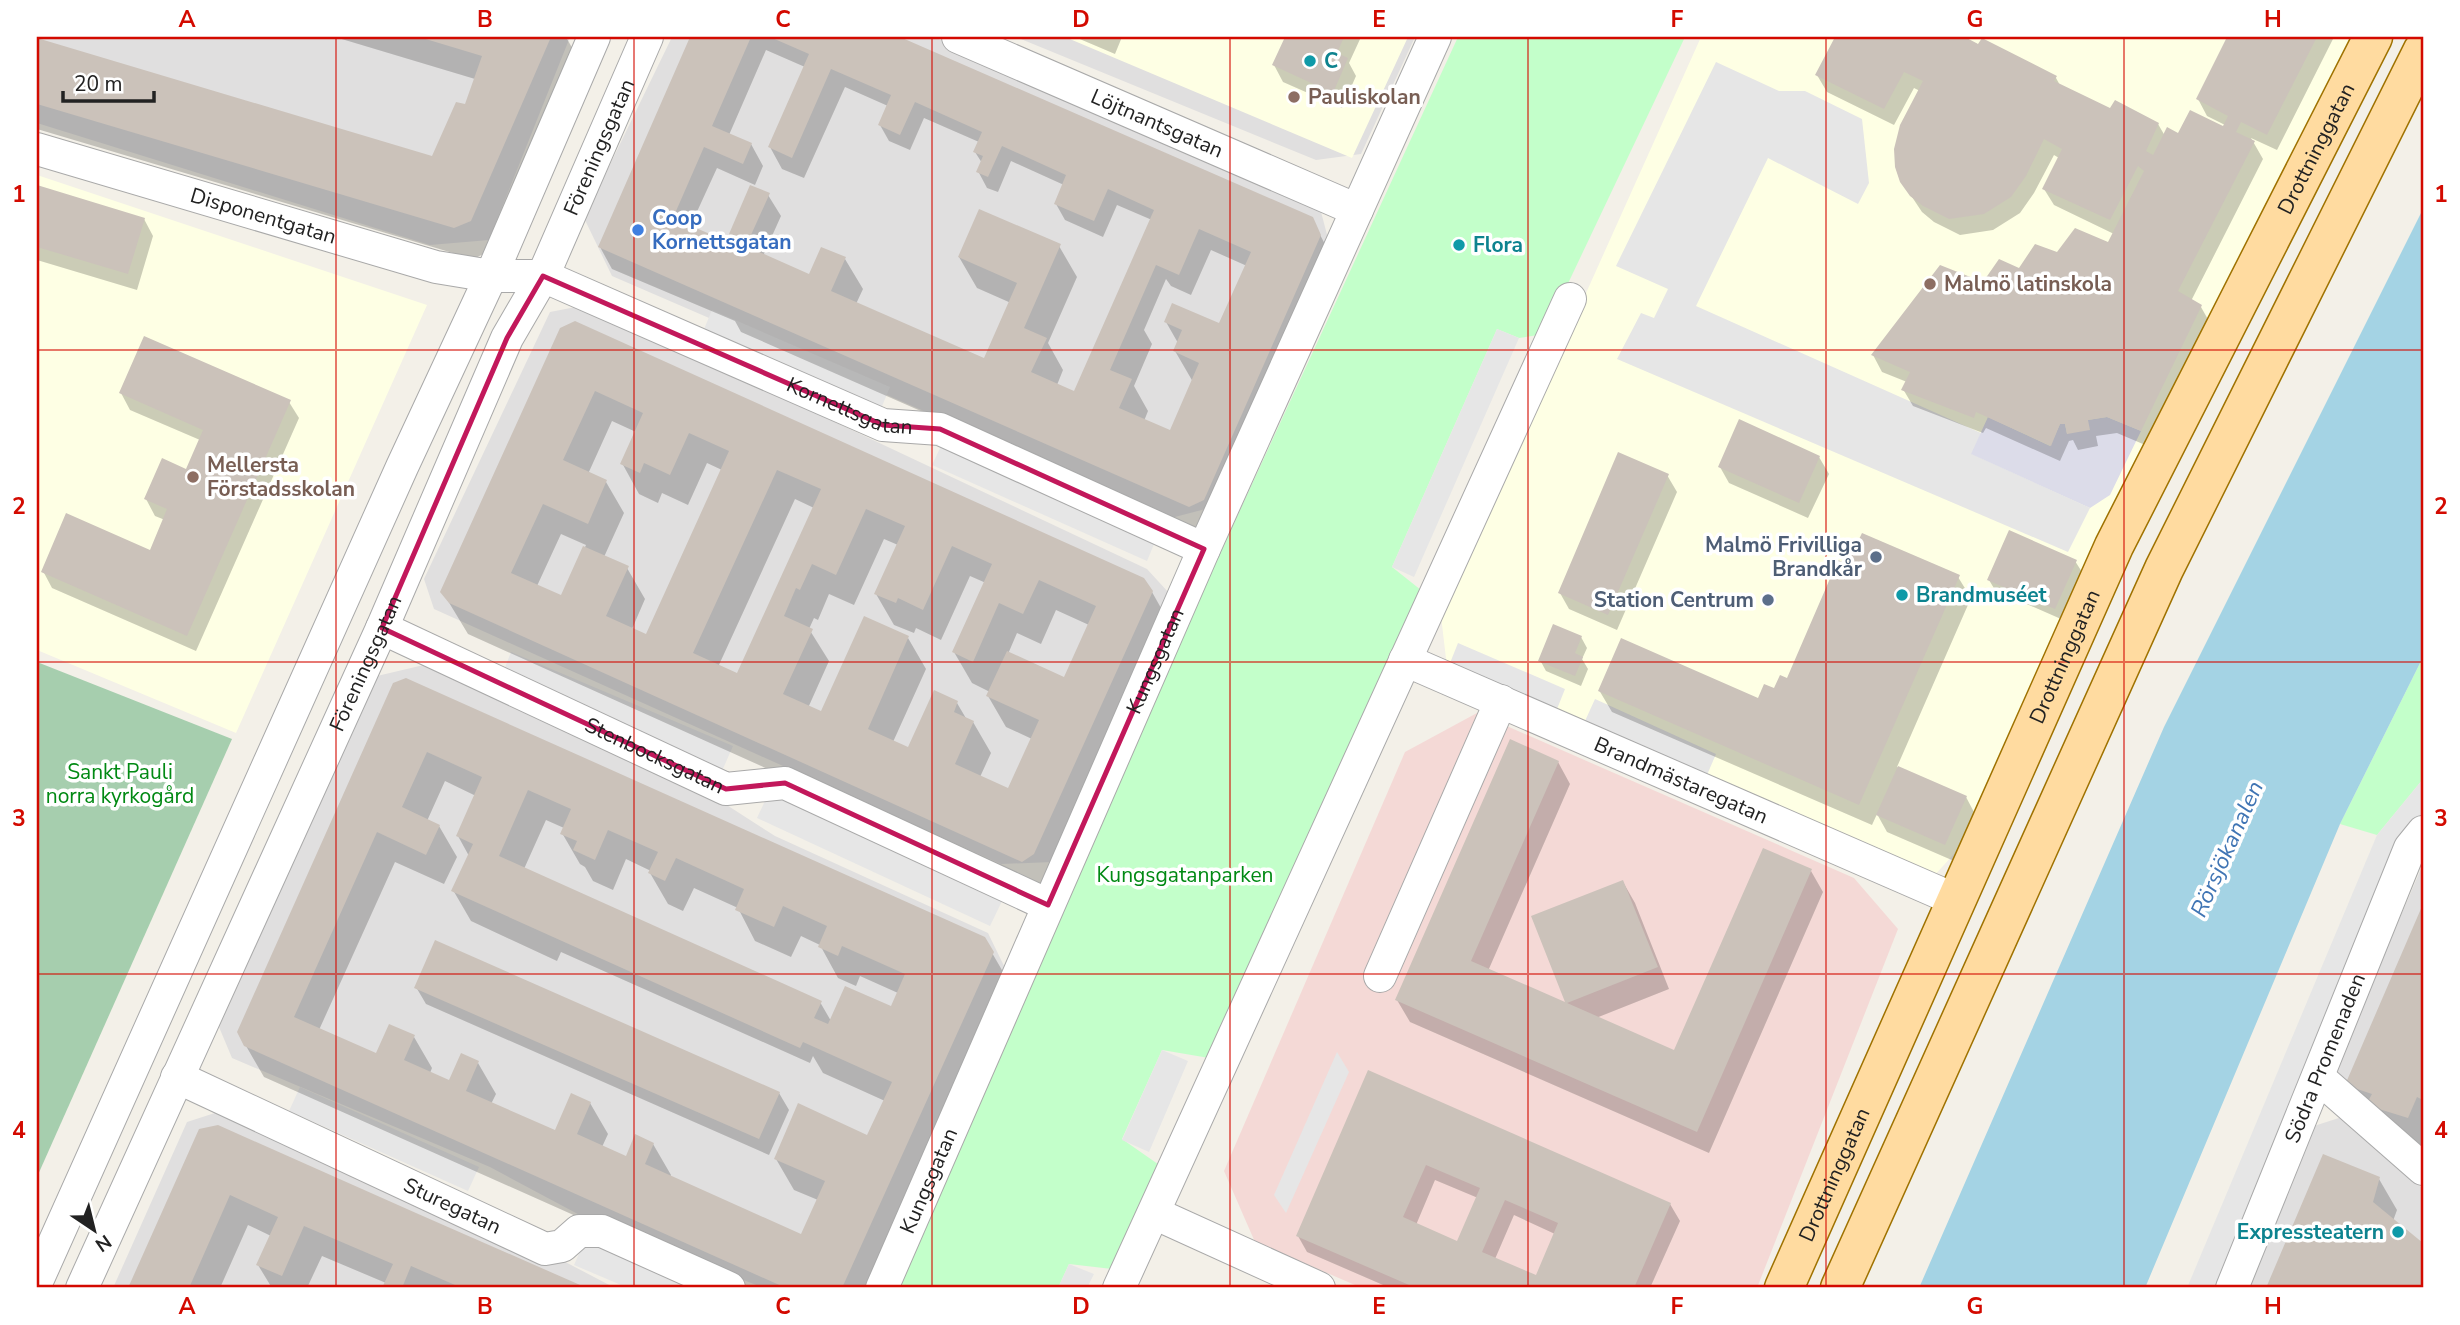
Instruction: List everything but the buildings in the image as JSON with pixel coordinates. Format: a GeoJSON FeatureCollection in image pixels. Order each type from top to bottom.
{"type":"FeatureCollection","features":[{"type":"Feature","properties":{"kind":"main road","name":"Drottninggatan"},"geometry":{"type":"LineString","coordinates":[[1784,1288],[2114,546],[2373,37]]}},
{"type":"Feature","properties":{"kind":"main road"},"geometry":{"type":"LineString","coordinates":[[1840,1288],[2164,569],[2423,50]]}},
{"type":"Feature","properties":{"kind":"street"},"geometry":{"type":"LineString","coordinates":[[37,1281],[402,467],[491,276],[594,37]]}},
{"type":"Feature","properties":{"kind":"street","name":"Föreningsgatan"},"geometry":{"type":"LineString","coordinates":[[82,1288],[382,628],[507,338],[542,276],[647,37]]}},
{"type":"Feature","properties":{"kind":"street","name":"Löjtnantsgatan"},"geometry":{"type":"LineString","coordinates":[[958,37],[1357,211]]}},
{"type":"Feature","properties":{"kind":"street","name":"Kungsgatan"},"geometry":{"type":"LineString","coordinates":[[882,1288],[1204,549],[1435,37]]}},
{"type":"Feature","properties":{"kind":"street","name":"Disponentgatan"},"geometry":{"type":"LineString","coordinates":[[37,149],[436,267],[491,276]]}},
{"type":"Feature","properties":{"kind":"street","name":"Kornettsgatan"},"geometry":{"type":"LineString","coordinates":[[491,276],[542,276],[883,425],[940,429],[1204,549]]}},
{"type":"Feature","properties":{"kind":"street"},"geometry":{"type":"LineString","coordinates":[[1119,1288],[1570,299]]}},
{"type":"Feature","properties":{"kind":"street","name":"Stenbocksgatan"},"geometry":{"type":"LineString","coordinates":[[382,628],[726,789],[785,783],[1048,905]]}},
{"type":"Feature","properties":{"kind":"street","name":"Brandmästaregatan"},"geometry":{"type":"LineString","coordinates":[[1405,660],[1956,900]]}},
{"type":"Feature","properties":{"kind":"street"},"geometry":{"type":"LineString","coordinates":[[1380,976],[1501,701]]}},
{"type":"Feature","properties":{"kind":"street","name":"Södra Promenaden"},"geometry":{"type":"LineString","coordinates":[[2232,1288],[2410,848],[2423,832]]}},
{"type":"Feature","properties":{"kind":"street","name":"Sturegatan"},"geometry":{"type":"LineString","coordinates":[[177,1077],[545,1249],[562,1246],[579,1231],[602,1231],[729,1288]]}},
{"type":"Feature","properties":{"kind":"street"},"geometry":{"type":"LineString","coordinates":[[2318,1077],[2423,1169]]}},
{"type":"Feature","properties":{"kind":"street"},"geometry":{"type":"LineString","coordinates":[[1154,1213],[1319,1288]]}},
{"type":"Feature","properties":{"kind":"highlighted area"},"geometry":{"type":"Polygon","coordinates":[[[543,276],[883,425],[940,429],[1204,549],[1048,905],[785,783],[726,789],[382,628],[507,338],[543,276]]]}},
{"type":"Feature","properties":{"kind":"shaded area"},"geometry":{"type":"Polygon","coordinates":[[[37,37],[570,37],[489,240],[430,245],[37,123],[37,37]]]}},
{"type":"Feature","properties":{"kind":"shaded area"},"geometry":{"type":"Polygon","coordinates":[[[672,37],[934,37],[1320,208],[1330,246],[1213,507],[1171,518],[612,276],[584,218],[672,37]]]}},
{"type":"Feature","properties":{"kind":"shaded area","name":"Pauliskolan"},"geometry":{"type":"Polygon","coordinates":[[[1016,37],[1415,37],[1361,154],[1316,160],[1016,37]]]}},
{"type":"Feature","properties":{"kind":"shaded area","name":"Pauliskolan"},"geometry":{"type":"Polygon","coordinates":[[[1065,37],[1408,37],[1352,158],[1065,37]]]}},
{"type":"Feature","properties":{"kind":"shaded area"},"geometry":{"type":"Polygon","coordinates":[[[1701,37],[2357,37],[1974,832],[1933,877],[1447,667],[1441,616],[1701,37]]]}},
{"type":"Feature","properties":{"kind":"shaded area"},"geometry":{"type":"Polygon","coordinates":[[[1716,62],[1779,91],[1805,91],[1862,119],[1869,183],[1858,204],[1768,158],[1696,306],[1981,433],[1972,454],[2090,508],[2068,552],[1617,359],[1641,313],[1654,318],[1668,289],[1616,266],[1716,62]]]}},
{"type":"Feature","properties":{"kind":"shaded area","name":"Mellersta Förstadsskolan"},"geometry":{"type":"Polygon","coordinates":[[[37,175],[427,305],[236,733],[37,650],[37,175]]]}},
{"type":"Feature","properties":{"kind":"shaded area"},"geometry":{"type":"Polygon","coordinates":[[[586,305],[1147,569],[1169,593],[1052,862],[1001,864],[434,609],[424,579],[550,312],[586,305]]]}},
{"type":"Feature","properties":{"kind":"shaded area"},"geometry":{"type":"Polygon","coordinates":[[[712,310],[890,387],[880,411],[702,334],[712,310]]]}},
{"type":"Feature","properties":{"kind":"shaded area"},"geometry":{"type":"Polygon","coordinates":[[[1497,329],[1519,338],[1414,577],[1392,567],[1497,329]]]}},
{"type":"Feature","properties":{"kind":"shaded area"},"geometry":{"type":"Polygon","coordinates":[[[1988,417],[2050,446],[2060,424],[2065,424],[2067,434],[2088,420],[2107,417],[2141,431],[2110,495],[2090,508],[1971,454],[1988,417]]]}},
{"type":"Feature","properties":{"kind":"shaded area"},"geometry":{"type":"Polygon","coordinates":[[[943,442],[1157,537],[1147,561],[932,465],[943,442]]]}},
{"type":"Feature","properties":{"kind":"shaded area"},"geometry":{"type":"Polygon","coordinates":[[[1458,643],[1565,689],[1557,709],[1450,663],[1458,643]]]}},
{"type":"Feature","properties":{"kind":"shaded area"},"geometry":{"type":"Polygon","coordinates":[[[511,652],[733,746],[722,771],[501,678],[511,652]]]}},
{"type":"Feature","properties":{"kind":"shaded area"},"geometry":{"type":"Polygon","coordinates":[[[428,664],[719,800],[775,836],[988,933],[1004,966],[866,1288],[764,1288],[589,1220],[490,1167],[232,1058],[219,1027],[377,676],[428,664]]]}},
{"type":"Feature","properties":{"kind":"shaded area"},"geometry":{"type":"Polygon","coordinates":[[[1595,699],[1716,754],[1707,775],[1585,721],[1595,699]]]}},
{"type":"Feature","properties":{"kind":"shaded area"},"geometry":{"type":"Polygon","coordinates":[[[1477,713],[1854,878],[1898,929],[1757,1288],[1362,1288],[1255,1242],[1224,1171],[1405,752],[1477,713]]]}},
{"type":"Feature","properties":{"kind":"shaded area"},"geometry":{"type":"Polygon","coordinates":[[[2423,779],[2423,823],[2218,1288],[2187,1288],[2377,835],[2423,779]]]}},
{"type":"Feature","properties":{"kind":"shaded area"},"geometry":{"type":"Polygon","coordinates":[[[771,788],[1004,897],[990,926],[757,818],[771,788]]]}},
{"type":"Feature","properties":{"kind":"shaded area"},"geometry":{"type":"Polygon","coordinates":[[[2423,864],[2423,1161],[2334,1072],[2423,864]]]}},
{"type":"Feature","properties":{"kind":"shaded area"},"geometry":{"type":"Polygon","coordinates":[[[1162,1050],[1188,1061],[1149,1152],[1122,1140],[1162,1050]]]}},
{"type":"Feature","properties":{"kind":"shaded area"},"geometry":{"type":"Polygon","coordinates":[[[1337,1052],[1349,1072],[1286,1213],[1274,1195],[1337,1052]]]}},
{"type":"Feature","properties":{"kind":"shaded area"},"geometry":{"type":"Polygon","coordinates":[[[300,1087],[479,1167],[468,1191],[289,1111],[300,1087]]]}},
{"type":"Feature","properties":{"kind":"shaded area"},"geometry":{"type":"Polygon","coordinates":[[[218,1112],[552,1255],[615,1288],[113,1288],[187,1122],[218,1112]]]}},
{"type":"Feature","properties":{"kind":"shaded area"},"geometry":{"type":"Polygon","coordinates":[[[2342,1117],[2423,1189],[2423,1288],[2245,1288],[2314,1126],[2342,1117]]]}},
{"type":"Feature","properties":{"kind":"shaded area"},"geometry":{"type":"Polygon","coordinates":[[[585,1240],[694,1288],[628,1288],[574,1265],[585,1240]]]}},
{"type":"Feature","properties":{"kind":"shaded area"},"geometry":{"type":"Polygon","coordinates":[[[1069,1264],[1094,1274],[1087,1288],[1058,1288],[1069,1264]]]}},
{"type":"Feature","properties":{"kind":"green space","name":"Kungsgatanparken"},"geometry":{"type":"Polygon","coordinates":[[[1458,37],[1685,37],[1544,334],[1519,338],[1497,329],[1392,567],[1426,594],[1215,1059],[1162,1050],[1122,1139],[1165,1169],[1112,1269],[1069,1264],[1058,1288],[896,1288],[1088,840],[1458,37]]]}},
{"type":"Feature","properties":{"kind":"green space"},"geometry":{"type":"Polygon","coordinates":[[[2423,657],[2423,779],[2377,835],[2340,824],[2423,657]]]}},
{"type":"Feature","properties":{"kind":"green space","name":"Sankt Pauli norra kyrkogård"},"geometry":{"type":"Polygon","coordinates":[[[37,662],[232,739],[37,1177],[37,662]]]}},
{"type":"Feature","properties":{"kind":"water","name":"Rörsjökanalen"},"geometry":{"type":"Polygon","coordinates":[[[2423,209],[2423,657],[2340,824],[2145,1288],[1919,1288],[2164,727],[2423,209]]]}},
{"type":"Feature","properties":{"kind":"place","name":"C"},"geometry":{"type":"Point","coordinates":[1310,61]}},
{"type":"Feature","properties":{"kind":"place","name":"Pauliskolan"},"geometry":{"type":"Point","coordinates":[1294,97]}},
{"type":"Feature","properties":{"kind":"place","name":"Coop Kornettsgatan"},"geometry":{"type":"Point","coordinates":[638,230]}},
{"type":"Feature","properties":{"kind":"place","name":"Flora"},"geometry":{"type":"Point","coordinates":[1459,245]}},
{"type":"Feature","properties":{"kind":"place","name":"Malmö latinskola"},"geometry":{"type":"Point","coordinates":[1930,284]}},
{"type":"Feature","properties":{"kind":"place","name":"Mellersta Förstadsskolan"},"geometry":{"type":"Point","coordinates":[193,477]}},
{"type":"Feature","properties":{"kind":"place","name":"Malmö Frivilliga Brandkår"},"geometry":{"type":"Point","coordinates":[1876,557]}},
{"type":"Feature","properties":{"kind":"place","name":"Brandmuséet"},"geometry":{"type":"Point","coordinates":[1902,595]}},
{"type":"Feature","properties":{"kind":"place","name":"Station Centrum"},"geometry":{"type":"Point","coordinates":[1768,600]}},
{"type":"Feature","properties":{"kind":"place","name":"Expressteatern"},"geometry":{"type":"Point","coordinates":[2398,1232]}}]}
